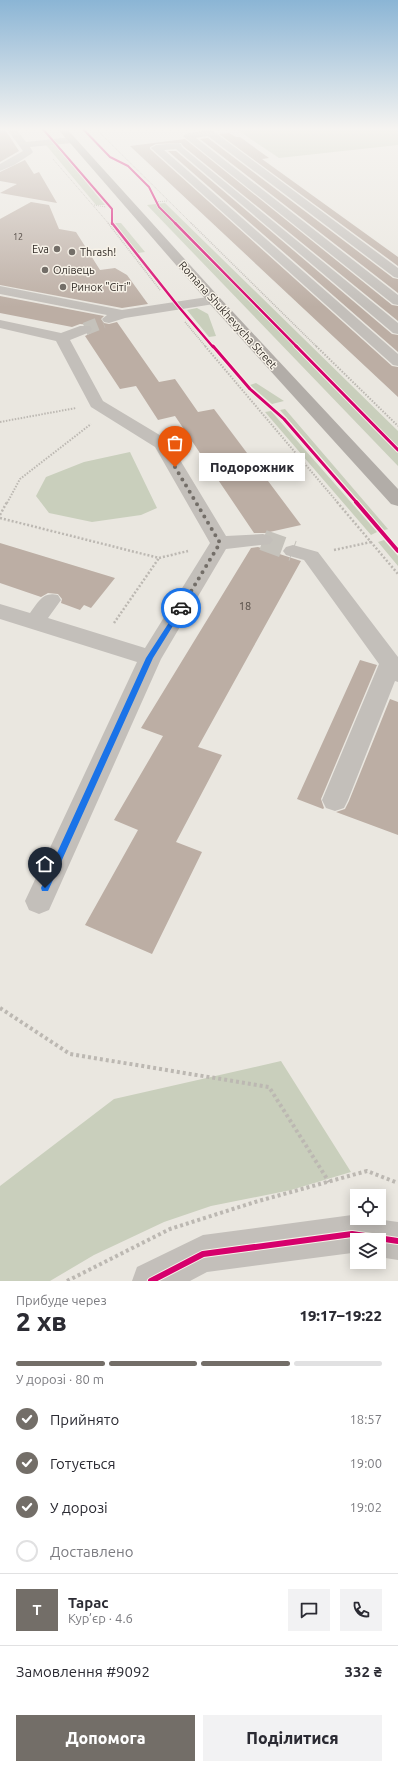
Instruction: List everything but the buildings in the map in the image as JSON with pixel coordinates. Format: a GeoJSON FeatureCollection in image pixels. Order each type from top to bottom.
{"type":"FeatureCollection","features":[{"type":"Feature","properties":{"kind":"main road","name":"Romana Shukhevycha Street"},"geometry":{"type":"LineString","coordinates":[[115,188],[214,300],[398,500]]}},
{"type":"Feature","properties":{"kind":"street"},"geometry":{"type":"LineString","coordinates":[[201,188],[398,362]]}},
{"type":"Feature","properties":{"kind":"street"},"geometry":{"type":"LineString","coordinates":[[228,188],[398,330]]}},
{"type":"Feature","properties":{"kind":"street"},"geometry":{"type":"LineString","coordinates":[[254,188],[398,301]]}},
{"type":"Feature","properties":{"kind":"street"},"geometry":{"type":"LineString","coordinates":[[283,188],[398,274]]}},
{"type":"Feature","properties":{"kind":"street"},"geometry":{"type":"LineString","coordinates":[[0,290],[122,314]]}},
{"type":"Feature","properties":{"kind":"street"},"geometry":{"type":"LineString","coordinates":[[103,322],[122,314],[214,300]]}},
{"type":"Feature","properties":{"kind":"street"},"geometry":{"type":"LineString","coordinates":[[0,324],[62,338],[85,329]]}},
{"type":"Feature","properties":{"kind":"street"},"geometry":{"type":"LineString","coordinates":[[62,338],[103,407],[162,444],[220,543]]}},
{"type":"Feature","properties":{"kind":"street"},"geometry":{"type":"LineString","coordinates":[[220,543],[263,540]]}},
{"type":"Feature","properties":{"kind":"street"},"geometry":{"type":"LineString","coordinates":[[39,900],[150,658],[220,543]]}},
{"type":"Feature","properties":{"kind":"street"},"geometry":{"type":"LineString","coordinates":[[302,553],[394,669],[335,800]]}},
{"type":"Feature","properties":{"kind":"street"},"geometry":{"type":"LineString","coordinates":[[0,629],[17,617],[51,600]]}},
{"type":"Feature","properties":{"kind":"street"},"geometry":{"type":"LineString","coordinates":[[17,617],[150,658]]}},
{"type":"Feature","properties":{"kind":"street"},"geometry":{"type":"LineString","coordinates":[[151,1281],[203,1254],[352,1234],[398,1241]]}},
{"type":"Feature","properties":{"kind":"path"},"geometry":{"type":"LineString","coordinates":[[79,188],[176,306],[194,324]]}},
{"type":"Feature","properties":{"kind":"path"},"geometry":{"type":"LineString","coordinates":[[149,188],[151,192]]}},
{"type":"Feature","properties":{"kind":"path"},"geometry":{"type":"LineString","coordinates":[[154,188],[398,426]]}},
{"type":"Feature","properties":{"kind":"path"},"geometry":{"type":"LineString","coordinates":[[153,197],[159,207]]}},
{"type":"Feature","properties":{"kind":"path"},"geometry":{"type":"LineString","coordinates":[[94,205],[109,209],[167,201]]}},
{"type":"Feature","properties":{"kind":"path"},"geometry":{"type":"LineString","coordinates":[[105,202],[109,209],[112,224],[176,306],[191,330],[398,574]]}},
{"type":"Feature","properties":{"kind":"path"},"geometry":{"type":"LineString","coordinates":[[0,422],[103,407]]}},
{"type":"Feature","properties":{"kind":"path"},"geometry":{"type":"LineString","coordinates":[[103,407],[20,479],[0,517],[159,558],[220,543]]}},
{"type":"Feature","properties":{"kind":"path"},"geometry":{"type":"LineString","coordinates":[[302,553],[371,542]]}},
{"type":"Feature","properties":{"kind":"path"},"geometry":{"type":"LineString","coordinates":[[100,643],[159,558]]}},
{"type":"Feature","properties":{"kind":"path"},"geometry":{"type":"LineString","coordinates":[[0,1008],[70,1054],[269,1087],[329,1182]]}},
{"type":"Feature","properties":{"kind":"green space"},"geometry":{"type":"Polygon","coordinates":[[[82,188],[91,188],[105,205],[96,205],[82,188]]]}},
{"type":"Feature","properties":{"kind":"green space"},"geometry":{"type":"Polygon","coordinates":[[[165,203],[398,431],[398,466],[147,205],[165,203]]]}},
{"type":"Feature","properties":{"kind":"green space"},"geometry":{"type":"Polygon","coordinates":[[[115,223],[121,223],[145,252],[138,253],[115,223]]]}},
{"type":"Feature","properties":{"kind":"green space"},"geometry":{"type":"Polygon","coordinates":[[[197,308],[208,314],[216,336],[209,337],[187,310],[197,308]]]}},
{"type":"Feature","properties":{"kind":"green space"},"geometry":{"type":"Polygon","coordinates":[[[256,383],[284,401],[272,404],[250,385],[256,383]]]}},
{"type":"Feature","properties":{"kind":"green space"},"geometry":{"type":"Polygon","coordinates":[[[285,409],[389,529],[384,530],[280,410],[285,409]]]}},
{"type":"Feature","properties":{"kind":"green space"},"geometry":{"type":"Polygon","coordinates":[[[271,411],[377,532],[371,535],[265,412],[271,411]]]}},
{"type":"Feature","properties":{"kind":"green space"},"geometry":{"type":"Polygon","coordinates":[[[130,452],[157,508],[141,515],[92,522],[49,513],[36,496],[46,477],[84,462],[130,452]]]}},
{"type":"Feature","properties":{"kind":"green space"},"geometry":{"type":"Polygon","coordinates":[[[384,540],[398,556],[398,566],[378,542],[384,540]]]}},
{"type":"Feature","properties":{"kind":"green space"},"geometry":{"type":"Polygon","coordinates":[[[281,1061],[351,1172],[291,1190],[211,1206],[164,1222],[94,1255],[50,1281],[0,1281],[0,1186],[114,1099],[281,1061]]]}},
{"type":"Feature","properties":{"kind":"tunnel"},"geometry":{"type":"LineString","coordinates":[[85,329],[103,322]]}},
{"type":"Feature","properties":{"kind":"tunnel"},"geometry":{"type":"LineString","coordinates":[[263,540],[293,551]]}},
{"type":"Feature","properties":{"kind":"cycle path"},"geometry":{"type":"LineString","coordinates":[[94,188],[112,209],[112,224],[178,306],[250,389],[284,419],[398,551]]}},
{"type":"Feature","properties":{"kind":"cycle path"},"geometry":{"type":"LineString","coordinates":[[149,188],[159,207],[398,450]]}},
{"type":"Feature","properties":{"kind":"cycle path"},"geometry":{"type":"LineString","coordinates":[[151,1281],[203,1254],[352,1234],[398,1241]]}},
{"type":"Feature","properties":{"kind":"way so far"},"geometry":{"type":"LineString","coordinates":[[175,467],[220,543],[181,608]]}},
{"type":"Feature","properties":{"kind":"place","name":"Eva"},"geometry":{"type":"Point","coordinates":[57,249]}},
{"type":"Feature","properties":{"kind":"place","name":"Thrash!"},"geometry":{"type":"Point","coordinates":[72,252]}},
{"type":"Feature","properties":{"kind":"place","name":"Олівець"},"geometry":{"type":"Point","coordinates":[45,270]}},
{"type":"Feature","properties":{"kind":"place","name":"Ринок \"Сіті\""},"geometry":{"type":"Point","coordinates":[63,287]}},
{"type":"Feature","properties":{"kind":"place","name":"Подорожник"},"geometry":{"type":"Point","coordinates":[175,467]}},
{"type":"Feature","properties":{"kind":"route"},"geometry":{"type":"LineString","coordinates":[[45,888],[150,658],[181,608]]}}]}
